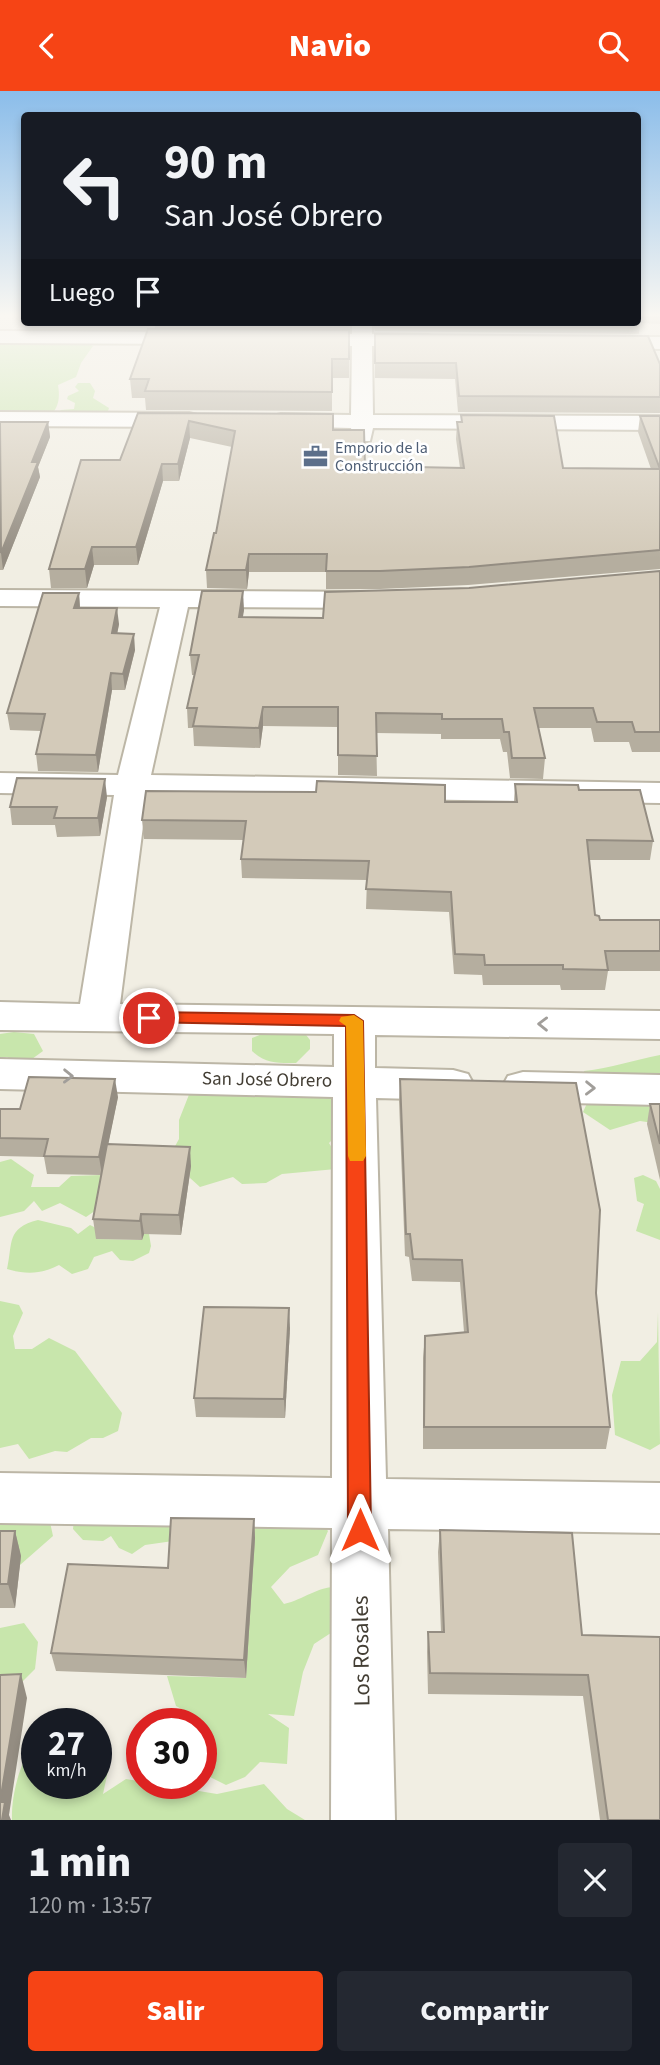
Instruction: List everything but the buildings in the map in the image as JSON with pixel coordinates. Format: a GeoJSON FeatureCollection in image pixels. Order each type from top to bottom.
{"type":"FeatureCollection","features":[{"type":"Feature","properties":{"kind":"street"},"geometry":{"type":"LineString","coordinates":[[362,397],[362,429]]}},
{"type":"Feature","properties":{"kind":"street"},"geometry":{"type":"LineString","coordinates":[[0,419],[209,428],[0,434]]}},
{"type":"Feature","properties":{"kind":"street"},"geometry":{"type":"LineString","coordinates":[[362,429],[660,423]]}},
{"type":"Feature","properties":{"kind":"street"},"geometry":{"type":"LineString","coordinates":[[265,428],[660,438]]}},
{"type":"Feature","properties":{"kind":"street"},"geometry":{"type":"LineString","coordinates":[[0,598],[405,599]]}},
{"type":"Feature","properties":{"kind":"street"},"geometry":{"type":"LineString","coordinates":[[98,1017],[132,785],[176,598]]}},
{"type":"Feature","properties":{"kind":"street"},"geometry":{"type":"LineString","coordinates":[[0,783],[660,793]]}},
{"type":"Feature","properties":{"kind":"street"},"geometry":{"type":"LineString","coordinates":[[0,1016],[660,1025]]}},
{"type":"Feature","properties":{"kind":"street","name":"Los Rosales"},"geometry":{"type":"LineString","coordinates":[[354,1021],[363,1820]]}},
{"type":"Feature","properties":{"kind":"street","name":"San José Obrero"},"geometry":{"type":"LineString","coordinates":[[0,1074],[660,1090]]}},
{"type":"Feature","properties":{"kind":"street"},"geometry":{"type":"LineString","coordinates":[[0,1498],[660,1508]]}},
{"type":"Feature","properties":{"kind":"green space"},"geometry":{"type":"Polygon","coordinates":[[[0,397],[59,397],[56,408],[43,420],[0,427],[0,397]]]}},
{"type":"Feature","properties":{"kind":"green space"},"geometry":{"type":"Polygon","coordinates":[[[68,397],[93,397],[109,408],[108,411],[90,417],[58,414],[61,410],[74,409],[75,403],[67,399],[68,397]]]}},
{"type":"Feature","properties":{"kind":"green space"},"geometry":{"type":"Polygon","coordinates":[[[272,1030],[303,1031],[310,1040],[310,1049],[296,1063],[267,1061],[252,1051],[252,1038],[272,1030]]]}},
{"type":"Feature","properties":{"kind":"green space"},"geometry":{"type":"Polygon","coordinates":[[[0,1034],[34,1034],[43,1051],[32,1059],[15,1062],[7,1057],[0,1058],[0,1034]]]}},
{"type":"Feature","properties":{"kind":"green space"},"geometry":{"type":"Polygon","coordinates":[[[660,1055],[660,1124],[640,1121],[610,1130],[583,1112],[589,1099],[584,1071],[660,1055]]]}},
{"type":"Feature","properties":{"kind":"green space"},"geometry":{"type":"Polygon","coordinates":[[[192,1087],[347,1091],[339,1133],[329,1143],[340,1161],[336,1169],[282,1174],[266,1183],[242,1184],[233,1177],[200,1187],[190,1178],[190,1160],[174,1148],[179,1139],[179,1120],[192,1087]]]}},
{"type":"Feature","properties":{"kind":"green space"},"geometry":{"type":"Polygon","coordinates":[[[11,1159],[34,1175],[31,1187],[59,1187],[71,1176],[102,1175],[102,1206],[86,1217],[60,1203],[42,1211],[34,1201],[24,1211],[0,1217],[0,1162],[11,1159]]]}},
{"type":"Feature","properties":{"kind":"green space"},"geometry":{"type":"Polygon","coordinates":[[[643,1175],[656,1181],[660,1189],[660,1240],[636,1231],[644,1204],[637,1201],[634,1178],[643,1175]]]}},
{"type":"Feature","properties":{"kind":"green space"},"geometry":{"type":"Polygon","coordinates":[[[38,1220],[71,1228],[78,1234],[90,1225],[98,1229],[96,1239],[142,1240],[143,1234],[149,1234],[151,1246],[149,1253],[133,1261],[120,1260],[112,1251],[94,1257],[88,1269],[72,1274],[59,1265],[34,1273],[7,1269],[16,1232],[20,1227],[38,1220]]]}},
{"type":"Feature","properties":{"kind":"green space"},"geometry":{"type":"Polygon","coordinates":[[[0,1301],[19,1305],[23,1313],[13,1336],[15,1349],[32,1349],[49,1338],[75,1351],[122,1413],[118,1431],[103,1438],[91,1438],[67,1452],[55,1451],[29,1459],[18,1444],[0,1448],[0,1301]]]}},
{"type":"Feature","properties":{"kind":"green space"},"geometry":{"type":"Polygon","coordinates":[[[658,1312],[660,1444],[650,1450],[615,1435],[612,1395],[621,1361],[640,1361],[657,1342],[658,1312]]]}},
{"type":"Feature","properties":{"kind":"green space"},"geometry":{"type":"Polygon","coordinates":[[[0,1505],[48,1513],[53,1536],[20,1565],[20,1556],[0,1556],[0,1505]]]}},
{"type":"Feature","properties":{"kind":"green space"},"geometry":{"type":"Polygon","coordinates":[[[179,1508],[173,1541],[145,1545],[132,1554],[119,1548],[111,1536],[103,1541],[83,1540],[73,1529],[75,1512],[179,1508]]]}},
{"type":"Feature","properties":{"kind":"green space"},"geometry":{"type":"Polygon","coordinates":[[[253,1513],[317,1516],[328,1531],[318,1555],[290,1567],[271,1587],[284,1604],[330,1587],[337,1587],[340,1627],[314,1644],[303,1672],[294,1716],[268,1714],[289,1728],[287,1764],[260,1762],[245,1777],[226,1785],[217,1780],[217,1708],[176,1706],[167,1676],[246,1678],[253,1513]]]}},
{"type":"Feature","properties":{"kind":"green space"},"geometry":{"type":"Polygon","coordinates":[[[24,1623],[38,1642],[35,1669],[13,1691],[0,1690],[0,1628],[24,1623]]]}},
{"type":"Feature","properties":{"kind":"green space"},"geometry":{"type":"Polygon","coordinates":[[[21,1770],[21,1799],[112,1799],[112,1788],[126,1779],[126,1799],[217,1799],[217,1794],[264,1784],[287,1809],[305,1820],[12,1820],[21,1770]]]}},
{"type":"Feature","properties":{"kind":"slow traffic"},"geometry":{"type":"LineString","coordinates":[[347,1021],[354,1021],[357,1156]]}},
{"type":"Feature","properties":{"kind":"place","name":"Emporio de la Construcción"},"geometry":{"type":"Point","coordinates":[315,457]}},
{"type":"Feature","properties":{"kind":"route"},"geometry":{"type":"LineString","coordinates":[[149,1018],[354,1021],[360,1530]]}}]}
